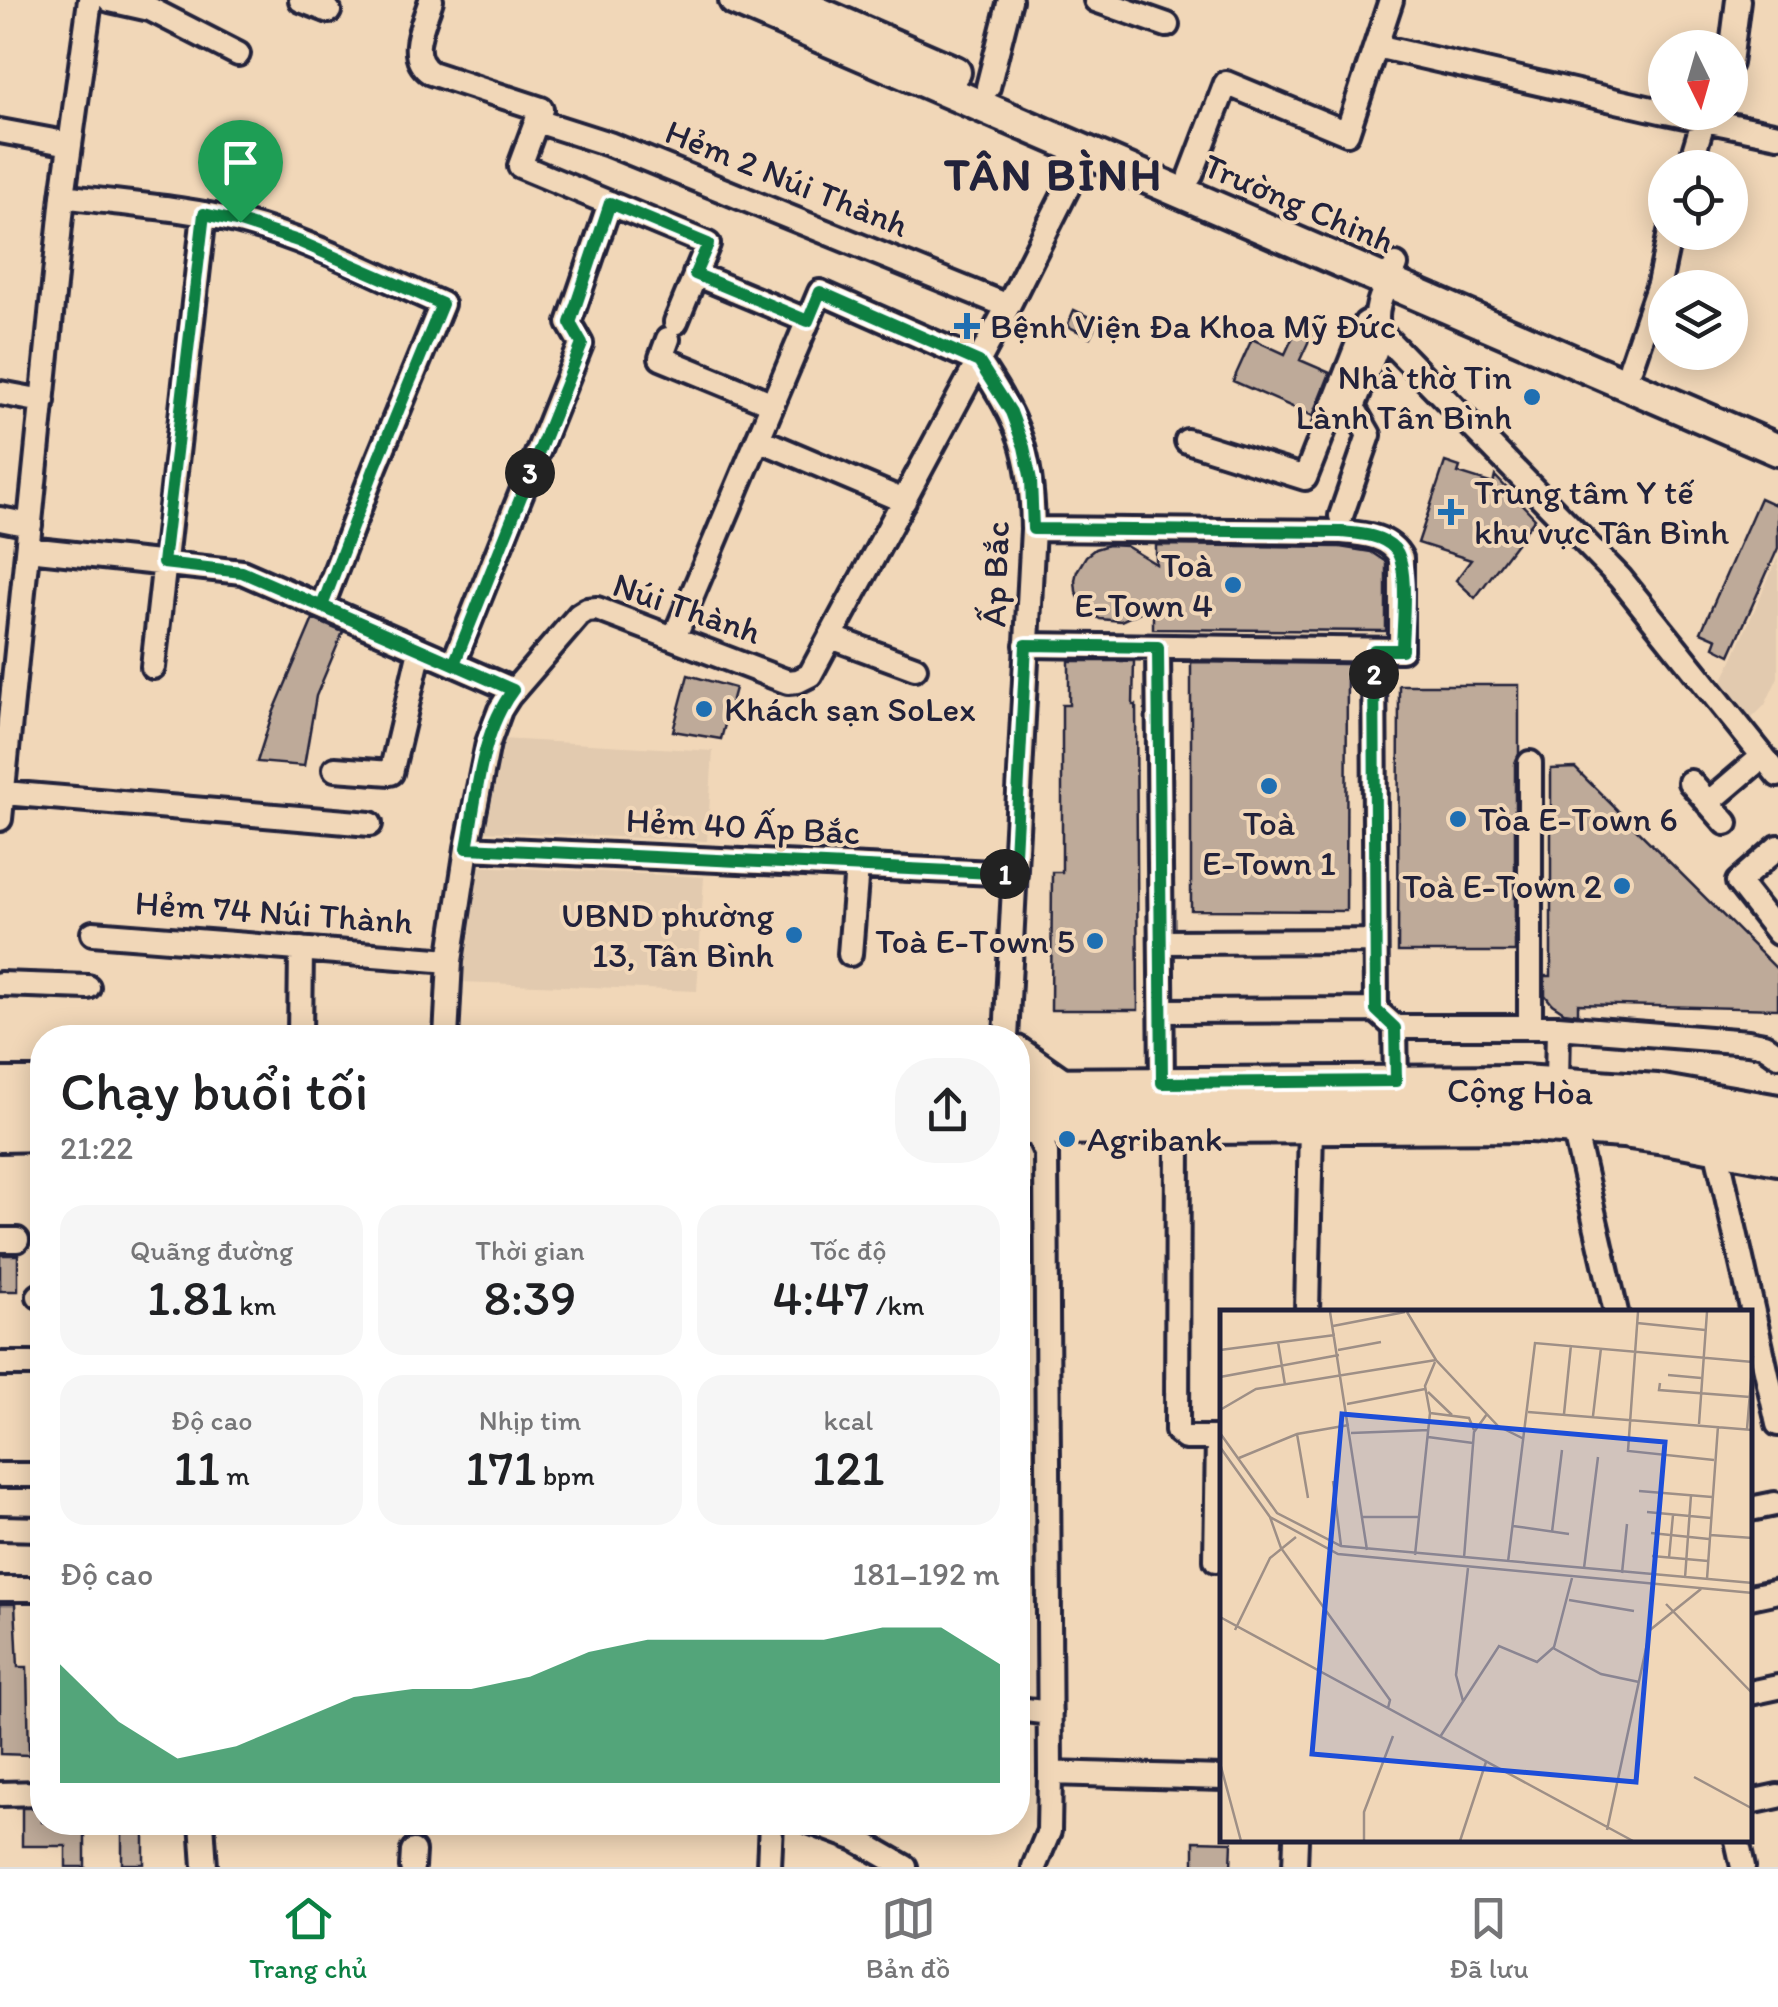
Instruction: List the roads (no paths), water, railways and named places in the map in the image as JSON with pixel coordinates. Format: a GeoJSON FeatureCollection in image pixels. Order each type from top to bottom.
{"type":"FeatureCollection","features":[{"type":"Feature","properties":{"kind":"main road","name":"Trường Chinh"},"geometry":{"type":"LineString","coordinates":[[735,0],[830,19],[988,87],[1090,142],[1191,175],[1392,274],[1630,366],[1778,430]]}},
{"type":"Feature","properties":{"kind":"main road","name":"Trường Chinh"},"geometry":{"type":"LineString","coordinates":[[789,0],[1090,142],[1778,450]]}},
{"type":"Feature","properties":{"kind":"main road","name":"Cộng Hòa"},"geometry":{"type":"LineString","coordinates":[[1030,1103],[1068,1083],[1557,1082],[1657,1090],[1778,1111]]}},
{"type":"Feature","properties":{"kind":"main road"},"geometry":{"type":"LineString","coordinates":[[0,1084],[30,1084]]}},
{"type":"Feature","properties":{"kind":"main road","name":"Cộng Hòa"},"geometry":{"type":"LineString","coordinates":[[1030,1107],[1568,1105],[1681,1118],[1778,1136]]}},
{"type":"Feature","properties":{"kind":"main road","name":"Cộng Hòa"},"geometry":{"type":"LineString","coordinates":[[1030,1108],[1178,1128],[1574,1128],[1655,1136],[1778,1159]]}},
{"type":"Feature","properties":{"kind":"main road"},"geometry":{"type":"LineString","coordinates":[[0,1111],[30,1111]]}},
{"type":"Feature","properties":{"kind":"main road"},"geometry":{"type":"LineString","coordinates":[[0,1136],[30,1136]]}},
{"type":"Feature","properties":{"kind":"street"},"geometry":{"type":"LineString","coordinates":[[0,819],[6,709],[28,549],[63,196],[90,0]]}},
{"type":"Feature","properties":{"kind":"street"},"geometry":{"type":"LineString","coordinates":[[110,0],[150,9],[238,54]]}},
{"type":"Feature","properties":{"kind":"street"},"geometry":{"type":"LineString","coordinates":[[301,0],[330,11]]}},
{"type":"Feature","properties":{"kind":"street","name":"Hẻm 2 Núi Thành"},"geometry":{"type":"LineString","coordinates":[[431,0],[417,48],[422,67],[431,73],[1008,306]]}},
{"type":"Feature","properties":{"kind":"street"},"geometry":{"type":"LineString","coordinates":[[988,87],[1010,0]]}},
{"type":"Feature","properties":{"kind":"street"},"geometry":{"type":"LineString","coordinates":[[1096,0],[1167,25]]}},
{"type":"Feature","properties":{"kind":"street"},"geometry":{"type":"LineString","coordinates":[[1191,175],[1226,83],[1347,133],[1391,0]]}},
{"type":"Feature","properties":{"kind":"street"},"geometry":{"type":"LineString","coordinates":[[1734,30],[1738,0]]}},
{"type":"Feature","properties":{"kind":"street"},"geometry":{"type":"LineString","coordinates":[[1376,46],[1648,108]]}},
{"type":"Feature","properties":{"kind":"street"},"geometry":{"type":"LineString","coordinates":[[539,115],[520,166],[708,244],[661,358],[773,404]]}},
{"type":"Feature","properties":{"kind":"street"},"geometry":{"type":"LineString","coordinates":[[1748,128],[1778,135]]}},
{"type":"Feature","properties":{"kind":"street"},"geometry":{"type":"LineString","coordinates":[[0,131],[70,144]]}},
{"type":"Feature","properties":{"kind":"street"},"geometry":{"type":"LineString","coordinates":[[674,638],[820,292],[979,362],[1090,142]]}},
{"type":"Feature","properties":{"kind":"street"},"geometry":{"type":"LineString","coordinates":[[63,196],[240,222],[298,241],[442,304],[322,606]]}},
{"type":"Feature","properties":{"kind":"street"},"geometry":{"type":"LineString","coordinates":[[454,664],[582,344],[570,323],[610,203]]}},
{"type":"Feature","properties":{"kind":"street"},"geometry":{"type":"LineString","coordinates":[[153,667],[204,214]]}},
{"type":"Feature","properties":{"kind":"street"},"geometry":{"type":"LineString","coordinates":[[1630,366],[1660,284],[1667,250]]}},
{"type":"Feature","properties":{"kind":"street"},"geometry":{"type":"LineString","coordinates":[[695,274],[808,321]]}},
{"type":"Feature","properties":{"kind":"street"},"geometry":{"type":"LineString","coordinates":[[1341,516],[1369,435],[1353,407],[1392,274]]}},
{"type":"Feature","properties":{"kind":"street"},"geometry":{"type":"LineString","coordinates":[[1187,441],[1305,478],[1366,323],[1379,326],[1620,578],[1771,766],[1708,803]]}},
{"type":"Feature","properties":{"kind":"street","name":"Núi Thành"},"geometry":{"type":"LineString","coordinates":[[447,1025],[450,961],[467,848],[488,742],[500,710],[513,690],[576,617],[587,610],[603,610],[788,682],[806,678],[979,362]]}},
{"type":"Feature","properties":{"kind":"street","name":"Ấp Bắc"},"geometry":{"type":"LineString","coordinates":[[979,362],[1011,412],[1031,480],[1033,529],[1007,1025]]}},
{"type":"Feature","properties":{"kind":"street"},"geometry":{"type":"LineString","coordinates":[[0,393],[43,401]]}},
{"type":"Feature","properties":{"kind":"street"},"geometry":{"type":"LineString","coordinates":[[758,440],[904,501]]}},
{"type":"Feature","properties":{"kind":"street"},"geometry":{"type":"LineString","coordinates":[[0,518],[30,525]]}},
{"type":"Feature","properties":{"kind":"street"},"geometry":{"type":"LineString","coordinates":[[1026,645],[1402,650],[1401,558],[1393,546],[1380,539],[1341,532],[1033,529]]}},
{"type":"Feature","properties":{"kind":"street"},"geometry":{"type":"LineString","coordinates":[[28,549],[236,570],[513,690]]}},
{"type":"Feature","properties":{"kind":"street"},"geometry":{"type":"LineString","coordinates":[[831,637],[914,668]]}},
{"type":"Feature","properties":{"kind":"street"},"geometry":{"type":"LineString","coordinates":[[1158,647],[1162,1083]]}},
{"type":"Feature","properties":{"kind":"street"},"geometry":{"type":"LineString","coordinates":[[335,770],[391,773],[420,650]]}},
{"type":"Feature","properties":{"kind":"street"},"geometry":{"type":"LineString","coordinates":[[1374,650],[1376,1010]]}},
{"type":"Feature","properties":{"kind":"street"},"geometry":{"type":"LineString","coordinates":[[1530,763],[1530,1027]]}},
{"type":"Feature","properties":{"kind":"street"},"geometry":{"type":"LineString","coordinates":[[1690,782],[1726,824]]}},
{"type":"Feature","properties":{"kind":"street"},"geometry":{"type":"LineString","coordinates":[[4,793],[370,824]]}},
{"type":"Feature","properties":{"kind":"street"},"geometry":{"type":"LineString","coordinates":[[1778,847],[1738,882],[1778,934]]}},
{"type":"Feature","properties":{"kind":"street","name":"Hẻm 40 Ấp Bắc"},"geometry":{"type":"LineString","coordinates":[[467,848],[1014,874]]}},
{"type":"Feature","properties":{"kind":"street"},"geometry":{"type":"LineString","coordinates":[[850,954],[857,867]]}},
{"type":"Feature","properties":{"kind":"street"},"geometry":{"type":"LineString","coordinates":[[1013,907],[1037,907]]}},
{"type":"Feature","properties":{"kind":"street","name":"Hẻm 74 Núi Thành"},"geometry":{"type":"LineString","coordinates":[[92,933],[450,961]]}},
{"type":"Feature","properties":{"kind":"street"},"geometry":{"type":"LineString","coordinates":[[1161,942],[1376,942]]}},
{"type":"Feature","properties":{"kind":"street"},"geometry":{"type":"LineString","coordinates":[[300,1025],[301,950]]}},
{"type":"Feature","properties":{"kind":"street"},"geometry":{"type":"LineString","coordinates":[[0,984],[88,987]]}},
{"type":"Feature","properties":{"kind":"street"},"geometry":{"type":"LineString","coordinates":[[1162,1011],[1376,1010],[1395,1028],[1558,1027],[1748,1042],[1764,1045],[1778,1055]]}},
{"type":"Feature","properties":{"kind":"street"},"geometry":{"type":"LineString","coordinates":[[1557,1082],[1558,1027]]}},
{"type":"Feature","properties":{"kind":"street"},"geometry":{"type":"LineString","coordinates":[[1395,1028],[1396,1081]]}},
{"type":"Feature","properties":{"kind":"street"},"geometry":{"type":"LineString","coordinates":[[1030,1056],[1068,1083]]}},
{"type":"Feature","properties":{"kind":"street"},"geometry":{"type":"LineString","coordinates":[[1030,1122],[1046,1153],[1049,1867]]}},
{"type":"Feature","properties":{"kind":"street"},"geometry":{"type":"LineString","coordinates":[[1307,1310],[1311,1127]]}},
{"type":"Feature","properties":{"kind":"street"},"geometry":{"type":"LineString","coordinates":[[1178,1128],[1178,1432],[1186,1438],[1220,1438]]}},
{"type":"Feature","properties":{"kind":"street"},"geometry":{"type":"LineString","coordinates":[[1574,1128],[1616,1310]]}},
{"type":"Feature","properties":{"kind":"street"},"geometry":{"type":"LineString","coordinates":[[1716,1146],[1753,1310]]}},
{"type":"Feature","properties":{"kind":"street"},"geometry":{"type":"LineString","coordinates":[[1753,1312],[1778,1424]]}},
{"type":"Feature","properties":{"kind":"street"},"geometry":{"type":"LineString","coordinates":[[0,1364],[30,1364]]}},
{"type":"Feature","properties":{"kind":"street"},"geometry":{"type":"LineString","coordinates":[[1216,1560],[1220,1462]]}},
{"type":"Feature","properties":{"kind":"street"},"geometry":{"type":"LineString","coordinates":[[0,1476],[30,1475]]}},
{"type":"Feature","properties":{"kind":"street"},"geometry":{"type":"LineString","coordinates":[[1753,1509],[1775,1504]]}},
{"type":"Feature","properties":{"kind":"street"},"geometry":{"type":"LineString","coordinates":[[0,1528],[30,1528]]}},
{"type":"Feature","properties":{"kind":"street"},"geometry":{"type":"LineString","coordinates":[[0,1589],[30,1589]]}},
{"type":"Feature","properties":{"kind":"street"},"geometry":{"type":"LineString","coordinates":[[1753,1597],[1778,1591]]}},
{"type":"Feature","properties":{"kind":"street"},"geometry":{"type":"LineString","coordinates":[[1753,1692],[1778,1687]]}},
{"type":"Feature","properties":{"kind":"street"},"geometry":{"type":"LineString","coordinates":[[1030,1711],[1050,1713]]}},
{"type":"Feature","properties":{"kind":"street"},"geometry":{"type":"LineString","coordinates":[[1050,1772],[1220,1778]]}},
{"type":"Feature","properties":{"kind":"street"},"geometry":{"type":"LineString","coordinates":[[0,1794],[30,1794]]}},
{"type":"Feature","properties":{"kind":"street"},"geometry":{"type":"LineString","coordinates":[[1753,1801],[1778,1796]]}},
{"type":"Feature","properties":{"kind":"street"},"geometry":{"type":"LineString","coordinates":[[1034,1867],[1049,1832]]}},
{"type":"Feature","properties":{"kind":"street"},"geometry":{"type":"LineString","coordinates":[[203,1835],[205,1867]]}},
{"type":"Feature","properties":{"kind":"street"},"geometry":{"type":"LineString","coordinates":[[769,1867],[770,1835]]}},
{"type":"Feature","properties":{"kind":"street"},"geometry":{"type":"LineString","coordinates":[[845,1835],[904,1867]]}},
{"type":"Feature","properties":{"kind":"street"},"geometry":{"type":"LineString","coordinates":[[1737,1842],[1743,1867]]}},
{"type":"Feature","properties":{"kind":"place","name":"Bệnh Viện Đa Khoa Mỹ Đức"},"geometry":{"type":"Point","coordinates":[967,326]}},
{"type":"Feature","properties":{"kind":"place","name":"Nhà thờ Tin Lành Tân Bình"},"geometry":{"type":"Point","coordinates":[1532,397]}},
{"type":"Feature","properties":{"kind":"place","name":"Trung tâm Y tế khu vực Tân Bình"},"geometry":{"type":"Point","coordinates":[1451,512]}},
{"type":"Feature","properties":{"kind":"place","name":"Toà E-Town 4"},"geometry":{"type":"Point","coordinates":[1233,585]}},
{"type":"Feature","properties":{"kind":"place","name":"Khách sạn SoLex"},"geometry":{"type":"Point","coordinates":[704,709]}},
{"type":"Feature","properties":{"kind":"place","name":"Toà E-Town 1"},"geometry":{"type":"Point","coordinates":[1269,786]}},
{"type":"Feature","properties":{"kind":"place","name":"Tòa E-Town 6"},"geometry":{"type":"Point","coordinates":[1458,819]}},
{"type":"Feature","properties":{"kind":"place","name":"Toà E-Town 2"},"geometry":{"type":"Point","coordinates":[1622,886]}},
{"type":"Feature","properties":{"kind":"place","name":"UBND phường 13, Tân Bình"},"geometry":{"type":"Point","coordinates":[794,935]}},
{"type":"Feature","properties":{"kind":"place","name":"Toà E-Town 5"},"geometry":{"type":"Point","coordinates":[1095,941]}},
{"type":"Feature","properties":{"kind":"place","name":"Agribank"},"geometry":{"type":"Point","coordinates":[1067,1139]}},
{"type":"Feature","properties":{"kind":"district","name":"TÂN BÌNH"},"geometry":{"type":"Point","coordinates":[1054,174]}}]}
